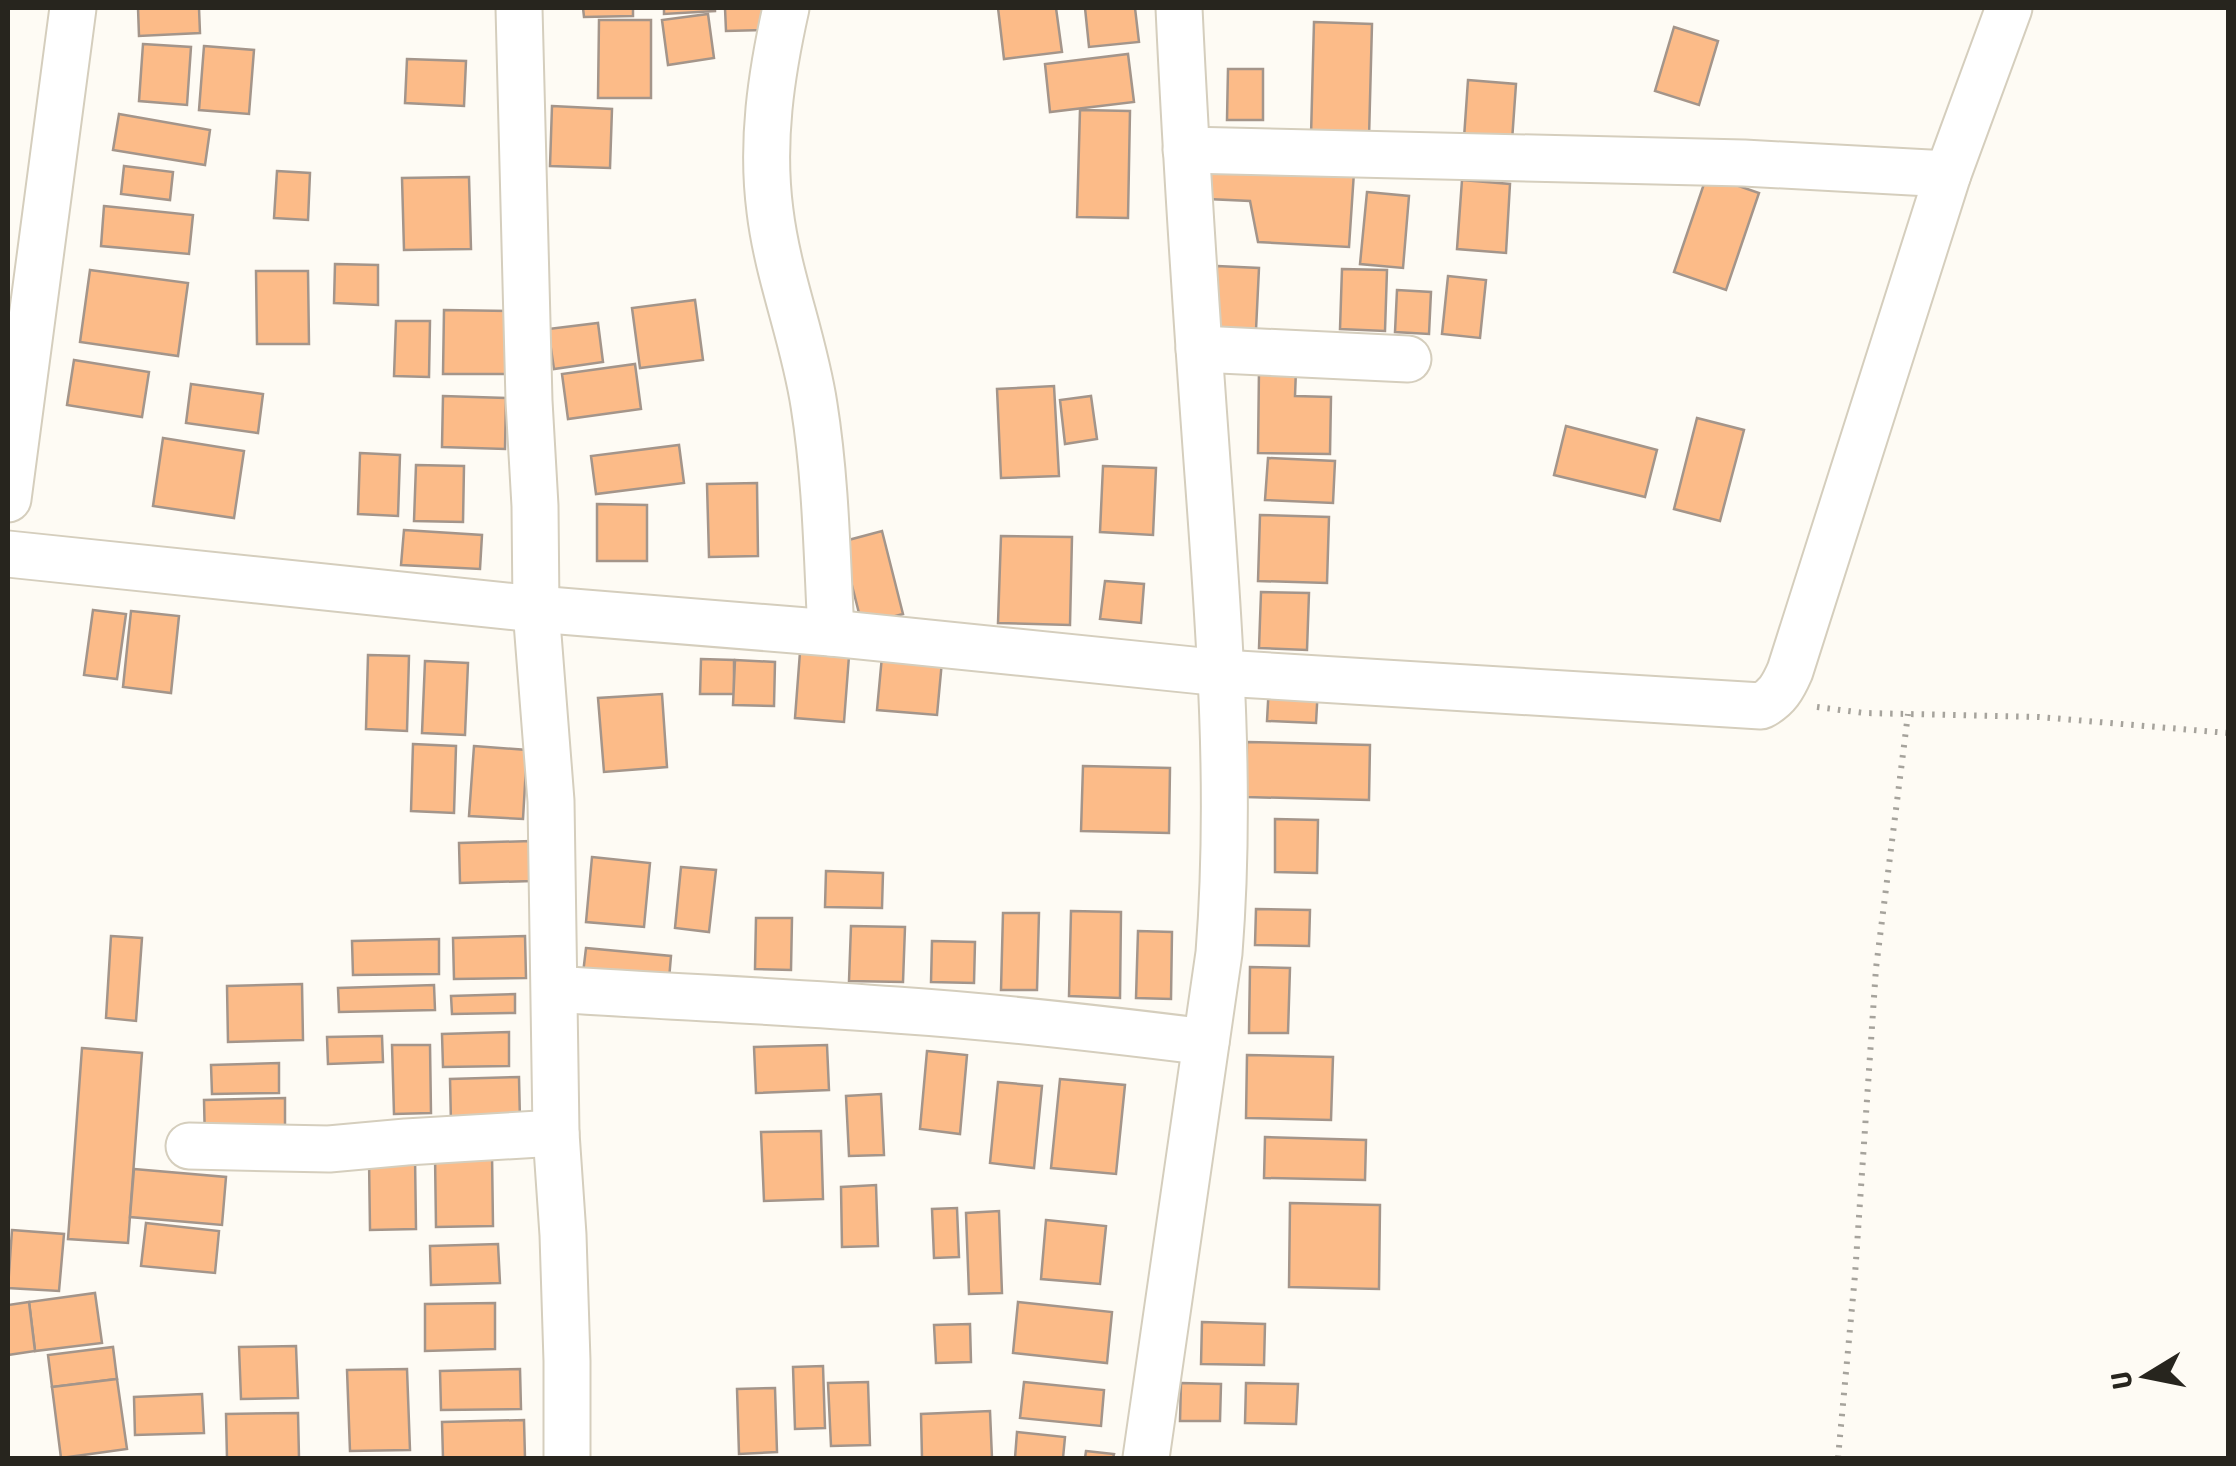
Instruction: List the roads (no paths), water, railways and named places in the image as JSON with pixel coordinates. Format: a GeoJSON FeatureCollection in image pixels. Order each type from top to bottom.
{"type":"FeatureCollection","features":[{"type":"Feature","properties":{"kind":"street"},"geometry":{"type":"LineString","coordinates":[[8,499],[73,8]]}},
{"type":"Feature","properties":{"kind":"street"},"geometry":{"type":"LineString","coordinates":[[519,8],[536,608],[551,801],[556,1133],[564,1235],[567,1458]]}},
{"type":"Feature","properties":{"kind":"street"},"geometry":{"type":"LineString","coordinates":[[786,8],[770,95],[765,158],[770,214],[815,406],[830,633]]}},
{"type":"Feature","properties":{"kind":"street"},"geometry":{"type":"LineString","coordinates":[[1146,1458],[1223,906],[1222,672],[1179,8]]}},
{"type":"Feature","properties":{"kind":"street"},"geometry":{"type":"LineString","coordinates":[[8,554],[1222,672],[1761,706],[1782,690],[1790,672],[1948,174],[2009,8]]}},
{"type":"Feature","properties":{"kind":"street"},"geometry":{"type":"LineString","coordinates":[[1186,150],[1744,163],[1948,174]]}},
{"type":"Feature","properties":{"kind":"street"},"geometry":{"type":"LineString","coordinates":[[1199,348],[1408,359]]}},
{"type":"Feature","properties":{"kind":"street"},"geometry":{"type":"LineString","coordinates":[[555,988],[894,1009],[1206,1042]]}},
{"type":"Feature","properties":{"kind":"street"},"geometry":{"type":"LineString","coordinates":[[189,1146],[329,1149],[556,1133]]}}]}
